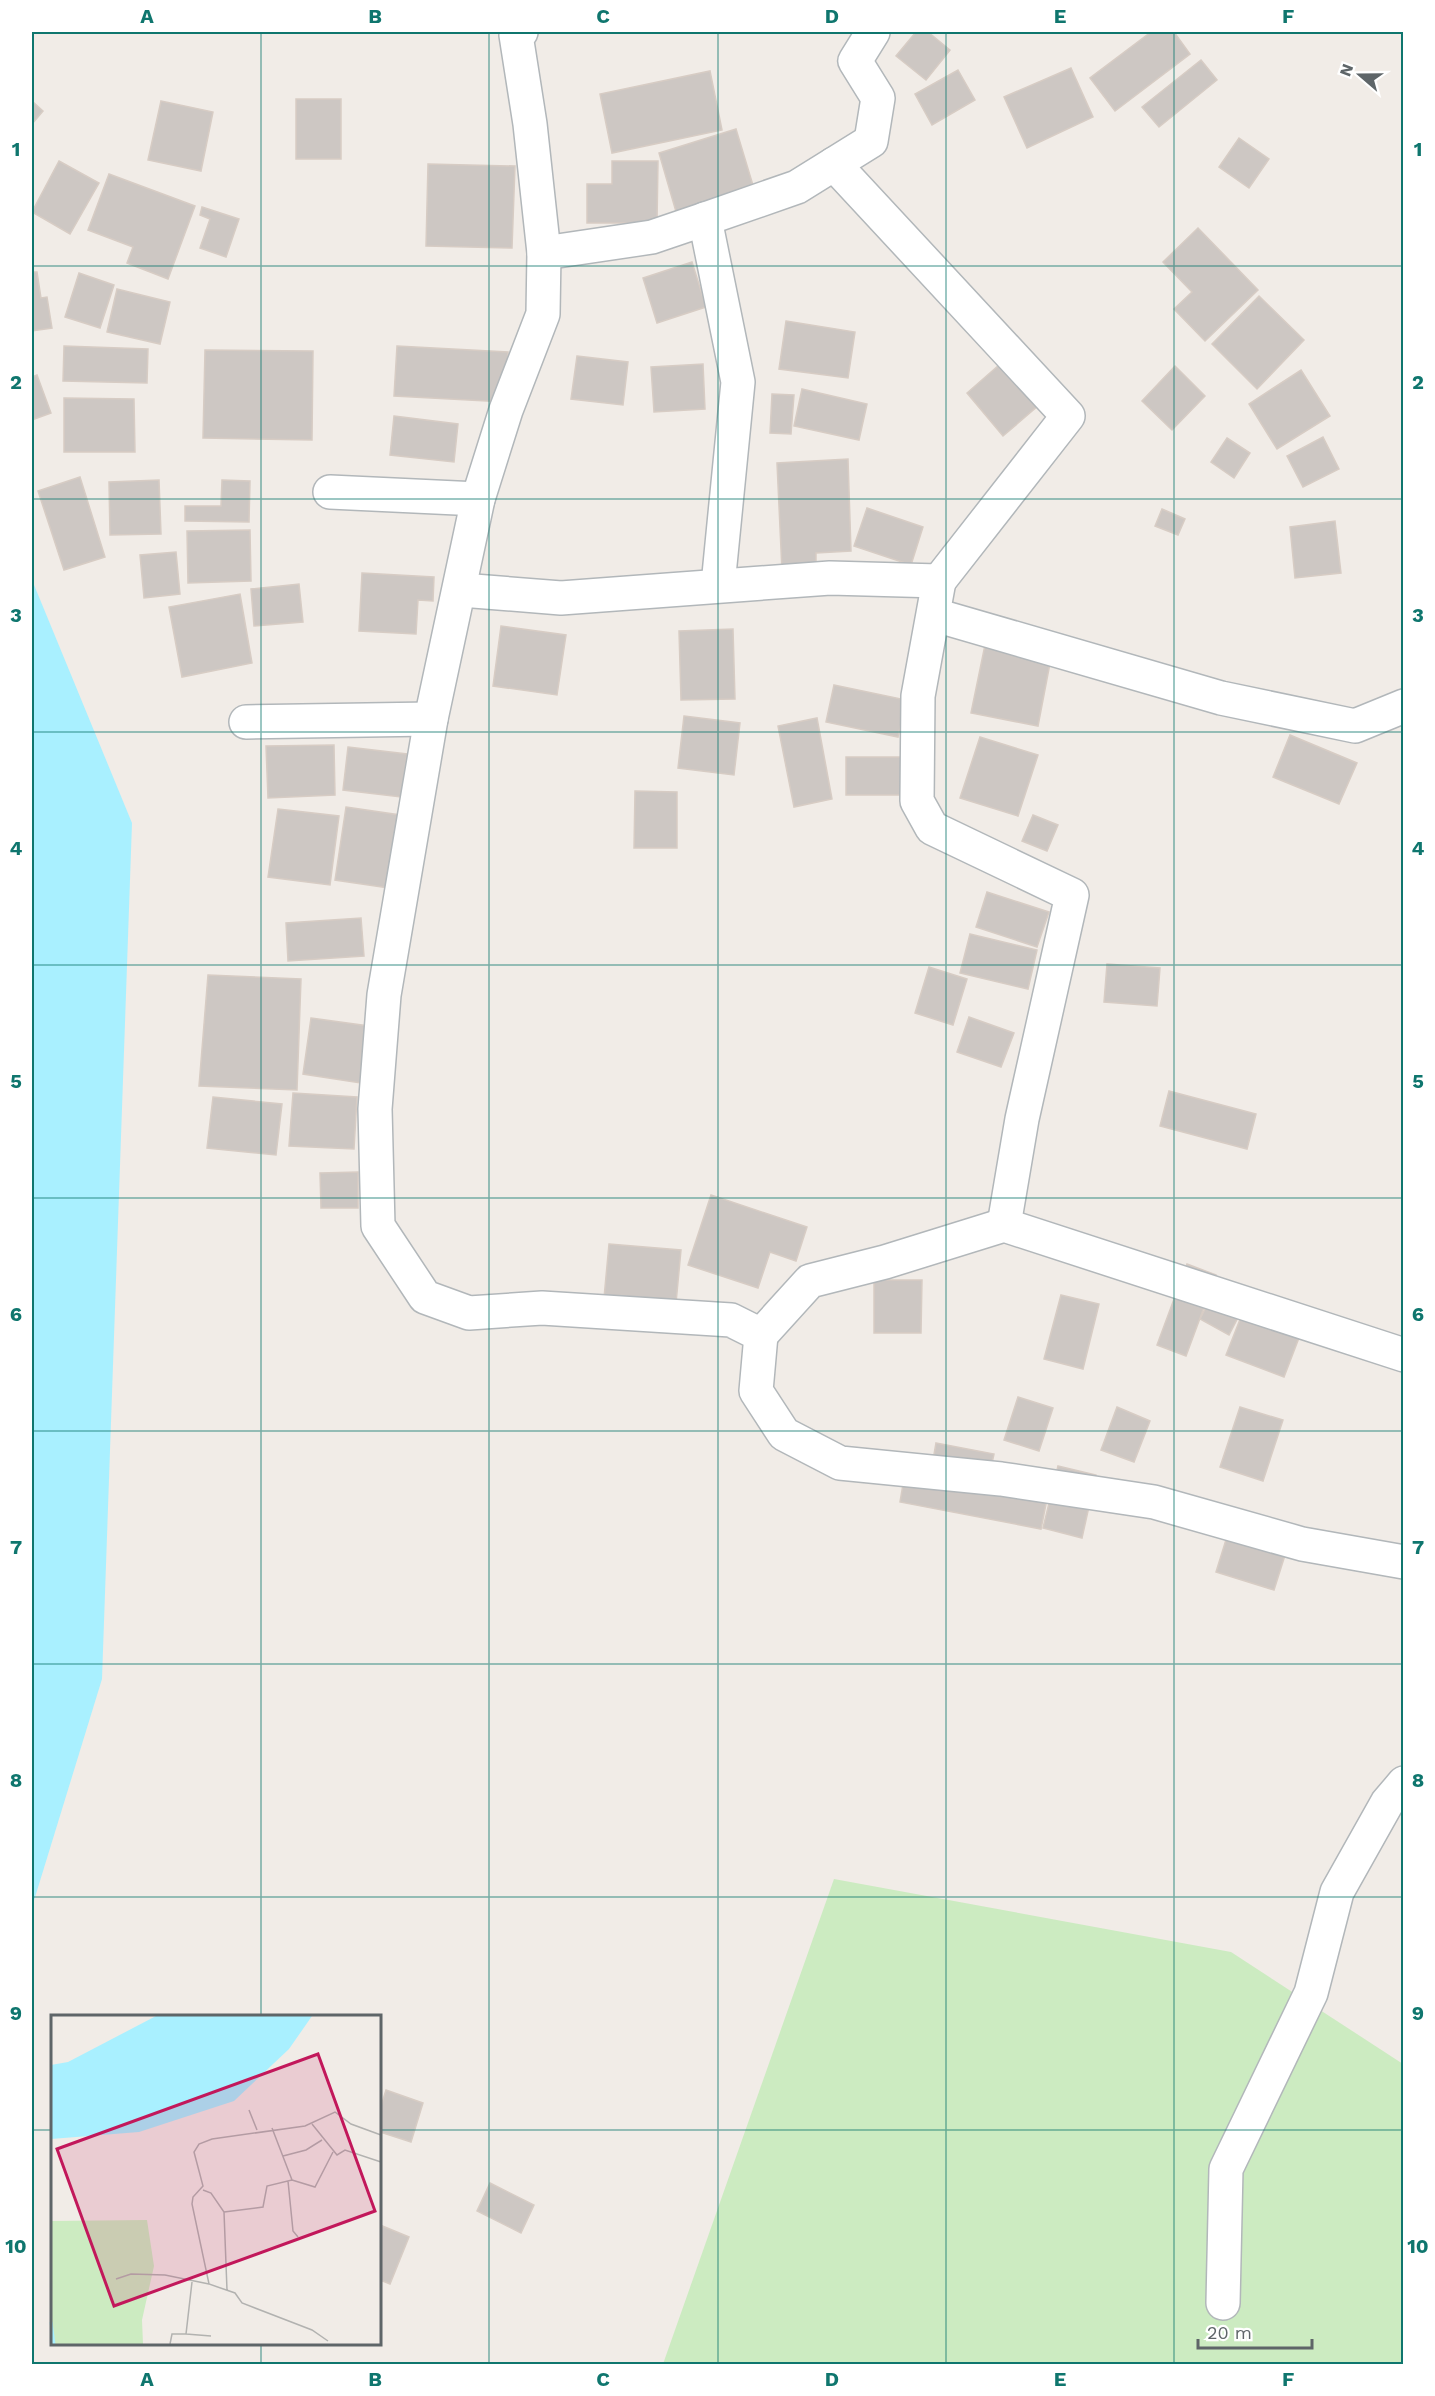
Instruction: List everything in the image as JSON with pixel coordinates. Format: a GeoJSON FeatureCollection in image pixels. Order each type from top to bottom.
{"type":"FeatureCollection","features":[{"type":"Feature","properties":{"kind":"street"},"geometry":{"type":"LineString","coordinates":[[521,32],[516,35],[530,124],[544,253],[543,314],[506,410],[478,499],[431,719],[384,995],[375,1109],[378,1226],[425,1297],[469,1312],[542,1308],[730,1320],[761,1335]]}},
{"type":"Feature","properties":{"kind":"street"},"geometry":{"type":"LineString","coordinates":[[544,253],[652,237],[705,219],[797,187],[871,141],[878,98],[855,61],[873,32]]}},
{"type":"Feature","properties":{"kind":"street"},"geometry":{"type":"LineString","coordinates":[[834,164],[1068,416],[939,581],[935,615],[918,696],[917,801],[932,828],[1072,895],[1022,1119],[1004,1225]]}},
{"type":"Feature","properties":{"kind":"street"},"geometry":{"type":"LineString","coordinates":[[705,219],[738,382],[718,585]]}},
{"type":"Feature","properties":{"kind":"street"},"geometry":{"type":"LineString","coordinates":[[330,492],[478,499]]}},
{"type":"Feature","properties":{"kind":"street"},"geometry":{"type":"LineString","coordinates":[[460,590],[561,598],[830,578],[939,581]]}},
{"type":"Feature","properties":{"kind":"street"},"geometry":{"type":"LineString","coordinates":[[935,615],[1221,698],[1355,726],[1404,706]]}},
{"type":"Feature","properties":{"kind":"street"},"geometry":{"type":"LineString","coordinates":[[246,722],[431,719]]}},
{"type":"Feature","properties":{"kind":"street"},"geometry":{"type":"LineString","coordinates":[[1404,1355],[1004,1225],[885,1262],[810,1281],[761,1335],[756,1391],[784,1434],[840,1463],[1001,1479],[1154,1502],[1302,1544],[1404,1562]]}},
{"type":"Feature","properties":{"kind":"street"},"geometry":{"type":"LineString","coordinates":[[1223,2303],[1226,2169],[1311,1993],[1337,1892],[1387,1803],[1404,1783]]}},
{"type":"Feature","properties":{"kind":"green space"},"geometry":{"type":"Polygon","coordinates":[[[834,1879],[1231,1952],[1403,2064],[1403,2364],[663,2364],[834,1879]]]}},
{"type":"Feature","properties":{"kind":"water"},"geometry":{"type":"Polygon","coordinates":[[[32,580],[132,823],[102,1679],[32,1907],[32,580]]]}},
{"type":"Feature","properties":{"kind":"building"},"geometry":{"type":"Polygon","coordinates":[[[916,32],[928,32],[950,50],[926,80],[896,56],[916,32]]]}},
{"type":"Feature","properties":{"kind":"building"},"geometry":{"type":"Polygon","coordinates":[[[1151,32],[1174,32],[1190,54],[1115,111],[1090,78],[1151,32]]]}},
{"type":"Feature","properties":{"kind":"building"},"geometry":{"type":"Polygon","coordinates":[[[1201,60],[1217,80],[1159,127],[1142,107],[1201,60]]]}},
{"type":"Feature","properties":{"kind":"building"},"geometry":{"type":"Polygon","coordinates":[[[1071,68],[1093,117],[1027,148],[1004,97],[1071,68]]]}},
{"type":"Feature","properties":{"kind":"building"},"geometry":{"type":"Polygon","coordinates":[[[958,70],[975,100],[932,125],[915,94],[958,70]]]}},
{"type":"Feature","properties":{"kind":"building"},"geometry":{"type":"Polygon","coordinates":[[[710,71],[722,130],[612,153],[600,94],[710,71]]]}},
{"type":"Feature","properties":{"kind":"building"},"geometry":{"type":"Polygon","coordinates":[[[296,99],[341,99],[341,159],[296,159],[296,99]]]}},
{"type":"Feature","properties":{"kind":"building"},"geometry":{"type":"Polygon","coordinates":[[[32,101],[43,111],[32,124],[32,101]]]}},
{"type":"Feature","properties":{"kind":"building"},"geometry":{"type":"Polygon","coordinates":[[[161,101],[213,112],[201,171],[148,160],[161,101]]]}},
{"type":"Feature","properties":{"kind":"building"},"geometry":{"type":"Polygon","coordinates":[[[736,129],[755,192],[677,215],[659,153],[736,129]]]}},
{"type":"Feature","properties":{"kind":"building"},"geometry":{"type":"Polygon","coordinates":[[[1239,138],[1269,159],[1249,188],[1219,167],[1239,138]]]}},
{"type":"Feature","properties":{"kind":"building"},"geometry":{"type":"Polygon","coordinates":[[[59,161],[99,183],[70,234],[32,212],[59,161]]]}},
{"type":"Feature","properties":{"kind":"building"},"geometry":{"type":"Polygon","coordinates":[[[612,161],[658,161],[657,223],[587,223],[587,184],[612,184],[612,161]]]}},
{"type":"Feature","properties":{"kind":"building"},"geometry":{"type":"Polygon","coordinates":[[[428,164],[515,166],[512,248],[426,246],[428,164]]]}},
{"type":"Feature","properties":{"kind":"building"},"geometry":{"type":"Polygon","coordinates":[[[109,174],[195,206],[168,279],[127,263],[133,247],[88,230],[109,174]]]}},
{"type":"Feature","properties":{"kind":"building"},"geometry":{"type":"Polygon","coordinates":[[[202,207],[239,219],[226,257],[200,248],[210,219],[200,215],[202,207]]]}},
{"type":"Feature","properties":{"kind":"building"},"geometry":{"type":"Polygon","coordinates":[[[1198,228],[1258,290],[1205,341],[1174,309],[1192,292],[1163,262],[1198,228]]]}},
{"type":"Feature","properties":{"kind":"building"},"geometry":{"type":"Polygon","coordinates":[[[692,262],[706,307],[657,323],[643,278],[692,262]]]}},
{"type":"Feature","properties":{"kind":"building"},"geometry":{"type":"Polygon","coordinates":[[[32,272],[37,272],[41,298],[47,297],[52,328],[32,331],[32,272]]]}},
{"type":"Feature","properties":{"kind":"building"},"geometry":{"type":"Polygon","coordinates":[[[79,273],[114,285],[100,328],[65,317],[79,273]]]}},
{"type":"Feature","properties":{"kind":"building"},"geometry":{"type":"Polygon","coordinates":[[[117,289],[170,302],[160,344],[107,332],[117,289]]]}},
{"type":"Feature","properties":{"kind":"building"},"geometry":{"type":"Polygon","coordinates":[[[1259,296],[1304,340],[1257,389],[1212,344],[1259,296]]]}},
{"type":"Feature","properties":{"kind":"building"},"geometry":{"type":"Polygon","coordinates":[[[786,321],[855,332],[848,378],[779,369],[786,321]]]}},
{"type":"Feature","properties":{"kind":"building"},"geometry":{"type":"Polygon","coordinates":[[[64,346],[148,349],[147,383],[63,381],[64,346]]]}},
{"type":"Feature","properties":{"kind":"building"},"geometry":{"type":"Polygon","coordinates":[[[397,346],[508,352],[505,402],[394,396],[397,346]]]}},
{"type":"Feature","properties":{"kind":"building"},"geometry":{"type":"Polygon","coordinates":[[[205,350],[313,351],[312,440],[203,438],[205,350]]]}},
{"type":"Feature","properties":{"kind":"building"},"geometry":{"type":"Polygon","coordinates":[[[1015,351],[1052,394],[1003,436],[967,393],[1015,351]]]}},
{"type":"Feature","properties":{"kind":"building"},"geometry":{"type":"Polygon","coordinates":[[[577,356],[628,362],[623,405],[571,399],[577,356]]]}},
{"type":"Feature","properties":{"kind":"building"},"geometry":{"type":"Polygon","coordinates":[[[703,364],[705,409],[654,412],[651,367],[703,364]]]}},
{"type":"Feature","properties":{"kind":"building"},"geometry":{"type":"Polygon","coordinates":[[[1175,366],[1205,396],[1172,430],[1142,401],[1175,366]]]}},
{"type":"Feature","properties":{"kind":"building"},"geometry":{"type":"Polygon","coordinates":[[[1301,370],[1330,416],[1277,449],[1249,404],[1301,370]]]}},
{"type":"Feature","properties":{"kind":"building"},"geometry":{"type":"Polygon","coordinates":[[[37,375],[51,413],[32,420],[32,377],[37,375]]]}},
{"type":"Feature","properties":{"kind":"building"},"geometry":{"type":"Polygon","coordinates":[[[802,389],[867,404],[859,440],[794,426],[802,389]]]}},
{"type":"Feature","properties":{"kind":"building"},"geometry":{"type":"Polygon","coordinates":[[[772,394],[794,395],[791,434],[770,433],[772,394]]]}},
{"type":"Feature","properties":{"kind":"building"},"geometry":{"type":"Polygon","coordinates":[[[64,398],[134,399],[135,452],[64,452],[64,398]]]}},
{"type":"Feature","properties":{"kind":"building"},"geometry":{"type":"Polygon","coordinates":[[[394,416],[458,424],[454,462],[390,455],[394,416]]]}},
{"type":"Feature","properties":{"kind":"building"},"geometry":{"type":"Polygon","coordinates":[[[1323,437],[1339,469],[1303,487],[1287,456],[1323,437]]]}},
{"type":"Feature","properties":{"kind":"building"},"geometry":{"type":"Polygon","coordinates":[[[1227,438],[1250,453],[1234,478],[1211,462],[1227,438]]]}},
{"type":"Feature","properties":{"kind":"building"},"geometry":{"type":"Polygon","coordinates":[[[848,459],[851,551],[816,553],[816,570],[782,571],[777,463],[848,459]]]}},
{"type":"Feature","properties":{"kind":"building"},"geometry":{"type":"Polygon","coordinates":[[[80,477],[105,557],[64,570],[38,491],[80,477]]]}},
{"type":"Feature","properties":{"kind":"building"},"geometry":{"type":"Polygon","coordinates":[[[159,480],[161,534],[110,535],[109,482],[159,480]]]}},
{"type":"Feature","properties":{"kind":"building"},"geometry":{"type":"Polygon","coordinates":[[[222,480],[250,481],[249,522],[185,521],[185,506],[221,506],[222,480]]]}},
{"type":"Feature","properties":{"kind":"building"},"geometry":{"type":"Polygon","coordinates":[[[867,508],[923,527],[911,565],[854,546],[867,508]]]}},
{"type":"Feature","properties":{"kind":"building"},"geometry":{"type":"Polygon","coordinates":[[[1162,509],[1185,519],[1178,535],[1155,526],[1162,509]]]}},
{"type":"Feature","properties":{"kind":"building"},"geometry":{"type":"Polygon","coordinates":[[[1335,521],[1341,573],[1295,578],[1290,527],[1335,521]]]}},
{"type":"Feature","properties":{"kind":"building"},"geometry":{"type":"Polygon","coordinates":[[[250,530],[251,581],[188,583],[187,531],[250,530]]]}},
{"type":"Feature","properties":{"kind":"building"},"geometry":{"type":"Polygon","coordinates":[[[176,552],[180,594],[144,598],[140,555],[176,552]]]}},
{"type":"Feature","properties":{"kind":"building"},"geometry":{"type":"Polygon","coordinates":[[[362,573],[434,577],[433,601],[418,600],[416,634],[359,631],[362,573]]]}},
{"type":"Feature","properties":{"kind":"building"},"geometry":{"type":"Polygon","coordinates":[[[299,584],[303,622],[254,626],[251,589],[299,584]]]}},
{"type":"Feature","properties":{"kind":"building"},"geometry":{"type":"Polygon","coordinates":[[[240,594],[252,663],[182,677],[169,607],[240,594]]]}},
{"type":"Feature","properties":{"kind":"building"},"geometry":{"type":"Polygon","coordinates":[[[501,626],[566,635],[557,695],[493,686],[501,626]]]}},
{"type":"Feature","properties":{"kind":"building"},"geometry":{"type":"Polygon","coordinates":[[[733,629],[735,699],[681,700],[679,631],[733,629]]]}},
{"type":"Feature","properties":{"kind":"building"},"geometry":{"type":"Polygon","coordinates":[[[985,645],[1051,658],[1038,726],[971,713],[985,645]]]}},
{"type":"Feature","properties":{"kind":"building"},"geometry":{"type":"Polygon","coordinates":[[[834,685],[906,700],[898,737],[826,722],[834,685]]]}},
{"type":"Feature","properties":{"kind":"building"},"geometry":{"type":"Polygon","coordinates":[[[684,716],[740,723],[734,775],[678,768],[684,716]]]}},
{"type":"Feature","properties":{"kind":"building"},"geometry":{"type":"Polygon","coordinates":[[[817,718],[832,799],[794,807],[778,726],[817,718]]]}},
{"type":"Feature","properties":{"kind":"building"},"geometry":{"type":"Polygon","coordinates":[[[1290,735],[1357,763],[1339,804],[1273,777],[1290,735]]]}},
{"type":"Feature","properties":{"kind":"building"},"geometry":{"type":"Polygon","coordinates":[[[980,737],[1038,755],[1018,816],[960,798],[980,737]]]}},
{"type":"Feature","properties":{"kind":"building"},"geometry":{"type":"Polygon","coordinates":[[[334,745],[335,795],[268,798],[266,746],[334,745]]]}},
{"type":"Feature","properties":{"kind":"building"},"geometry":{"type":"Polygon","coordinates":[[[348,747],[407,754],[401,797],[343,790],[348,747]]]}},
{"type":"Feature","properties":{"kind":"building"},"geometry":{"type":"Polygon","coordinates":[[[846,757],[908,757],[908,795],[846,795],[846,757]]]}},
{"type":"Feature","properties":{"kind":"building"},"geometry":{"type":"Polygon","coordinates":[[[635,791],[677,792],[677,848],[634,848],[635,791]]]}},
{"type":"Feature","properties":{"kind":"building"},"geometry":{"type":"Polygon","coordinates":[[[346,807],[407,816],[395,889],[335,880],[346,807]]]}},
{"type":"Feature","properties":{"kind":"building"},"geometry":{"type":"Polygon","coordinates":[[[278,809],[339,816],[330,885],[268,877],[278,809]]]}},
{"type":"Feature","properties":{"kind":"building"},"geometry":{"type":"Polygon","coordinates":[[[1033,815],[1058,825],[1047,851],[1022,841],[1033,815]]]}},
{"type":"Feature","properties":{"kind":"building"},"geometry":{"type":"Polygon","coordinates":[[[987,892],[1049,912],[1037,947],[976,927],[987,892]]]}},
{"type":"Feature","properties":{"kind":"building"},"geometry":{"type":"Polygon","coordinates":[[[361,918],[364,956],[288,961],[286,923],[361,918]]]}},
{"type":"Feature","properties":{"kind":"building"},"geometry":{"type":"Polygon","coordinates":[[[970,934],[1037,950],[1028,989],[960,973],[970,934]]]}},
{"type":"Feature","properties":{"kind":"building"},"geometry":{"type":"Polygon","coordinates":[[[1107,964],[1160,968],[1157,1006],[1104,1002],[1107,964]]]}},
{"type":"Feature","properties":{"kind":"building"},"geometry":{"type":"Polygon","coordinates":[[[929,967],[967,979],[953,1025],[915,1013],[929,967]]]}},
{"type":"Feature","properties":{"kind":"building"},"geometry":{"type":"Polygon","coordinates":[[[208,975],[301,979],[297,1090],[199,1086],[208,975]]]}},
{"type":"Feature","properties":{"kind":"building"},"geometry":{"type":"Polygon","coordinates":[[[969,1017],[1014,1033],[1001,1067],[957,1052],[969,1017]]]}},
{"type":"Feature","properties":{"kind":"building"},"geometry":{"type":"Polygon","coordinates":[[[311,1018],[376,1027],[367,1084],[303,1074],[311,1018]]]}},
{"type":"Feature","properties":{"kind":"building"},"geometry":{"type":"Polygon","coordinates":[[[1169,1091],[1256,1114],[1247,1149],[1160,1126],[1169,1091]]]}},
{"type":"Feature","properties":{"kind":"building"},"geometry":{"type":"Polygon","coordinates":[[[293,1093],[357,1097],[354,1149],[289,1146],[293,1093]]]}},
{"type":"Feature","properties":{"kind":"building"},"geometry":{"type":"Polygon","coordinates":[[[213,1097],[282,1104],[276,1155],[207,1148],[213,1097]]]}},
{"type":"Feature","properties":{"kind":"building"},"geometry":{"type":"Polygon","coordinates":[[[358,1172],[358,1208],[321,1208],[320,1173],[358,1172]]]}},
{"type":"Feature","properties":{"kind":"building"},"geometry":{"type":"Polygon","coordinates":[[[711,1195],[807,1227],[796,1261],[770,1252],[758,1288],[688,1265],[711,1195]]]}},
{"type":"Feature","properties":{"kind":"building"},"geometry":{"type":"Polygon","coordinates":[[[609,1244],[681,1250],[676,1303],[604,1298],[609,1244]]]}},
{"type":"Feature","properties":{"kind":"building"},"geometry":{"type":"Polygon","coordinates":[[[1187,1264],[1216,1275],[1186,1356],[1157,1345],[1187,1264]]]}},
{"type":"Feature","properties":{"kind":"building"},"geometry":{"type":"Polygon","coordinates":[[[874,1280],[922,1280],[921,1333],[874,1333],[874,1280]]]}},
{"type":"Feature","properties":{"kind":"building"},"geometry":{"type":"Polygon","coordinates":[[[1219,1282],[1248,1298],[1229,1335],[1200,1319],[1219,1282]]]}},
{"type":"Feature","properties":{"kind":"building"},"geometry":{"type":"Polygon","coordinates":[[[1250,1294],[1307,1317],[1284,1377],[1226,1355],[1250,1294]]]}},
{"type":"Feature","properties":{"kind":"building"},"geometry":{"type":"Polygon","coordinates":[[[1061,1295],[1099,1304],[1083,1369],[1044,1359],[1061,1295]]]}},
{"type":"Feature","properties":{"kind":"building"},"geometry":{"type":"Polygon","coordinates":[[[1018,1397],[1053,1408],[1039,1451],[1004,1440],[1018,1397]]]}},
{"type":"Feature","properties":{"kind":"building"},"geometry":{"type":"Polygon","coordinates":[[[1117,1407],[1150,1421],[1134,1462],[1101,1450],[1117,1407]]]}},
{"type":"Feature","properties":{"kind":"building"},"geometry":{"type":"Polygon","coordinates":[[[1240,1407],[1283,1420],[1263,1481],[1220,1467],[1240,1407]]]}},
{"type":"Feature","properties":{"kind":"building"},"geometry":{"type":"Polygon","coordinates":[[[936,1443],[994,1454],[990,1472],[1050,1484],[1041,1529],[900,1502],[907,1461],[932,1466],[936,1443]]]}},
{"type":"Feature","properties":{"kind":"building"},"geometry":{"type":"Polygon","coordinates":[[[1058,1466],[1096,1475],[1082,1538],[1043,1528],[1058,1466]]]}},
{"type":"Feature","properties":{"kind":"building"},"geometry":{"type":"Polygon","coordinates":[[[1234,1514],[1292,1533],[1274,1590],[1216,1572],[1234,1514]]]}},
{"type":"Feature","properties":{"kind":"building"},"geometry":{"type":"Polygon","coordinates":[[[386,2090],[423,2103],[411,2142],[381,2132],[381,2106],[386,2090]]]}},
{"type":"Feature","properties":{"kind":"building"},"geometry":{"type":"Polygon","coordinates":[[[490,2183],[534,2205],[521,2233],[477,2211],[490,2183]]]}},
{"type":"Feature","properties":{"kind":"building"},"geometry":{"type":"Polygon","coordinates":[[[381,2225],[409,2237],[390,2284],[381,2280],[381,2225]]]}}]}
